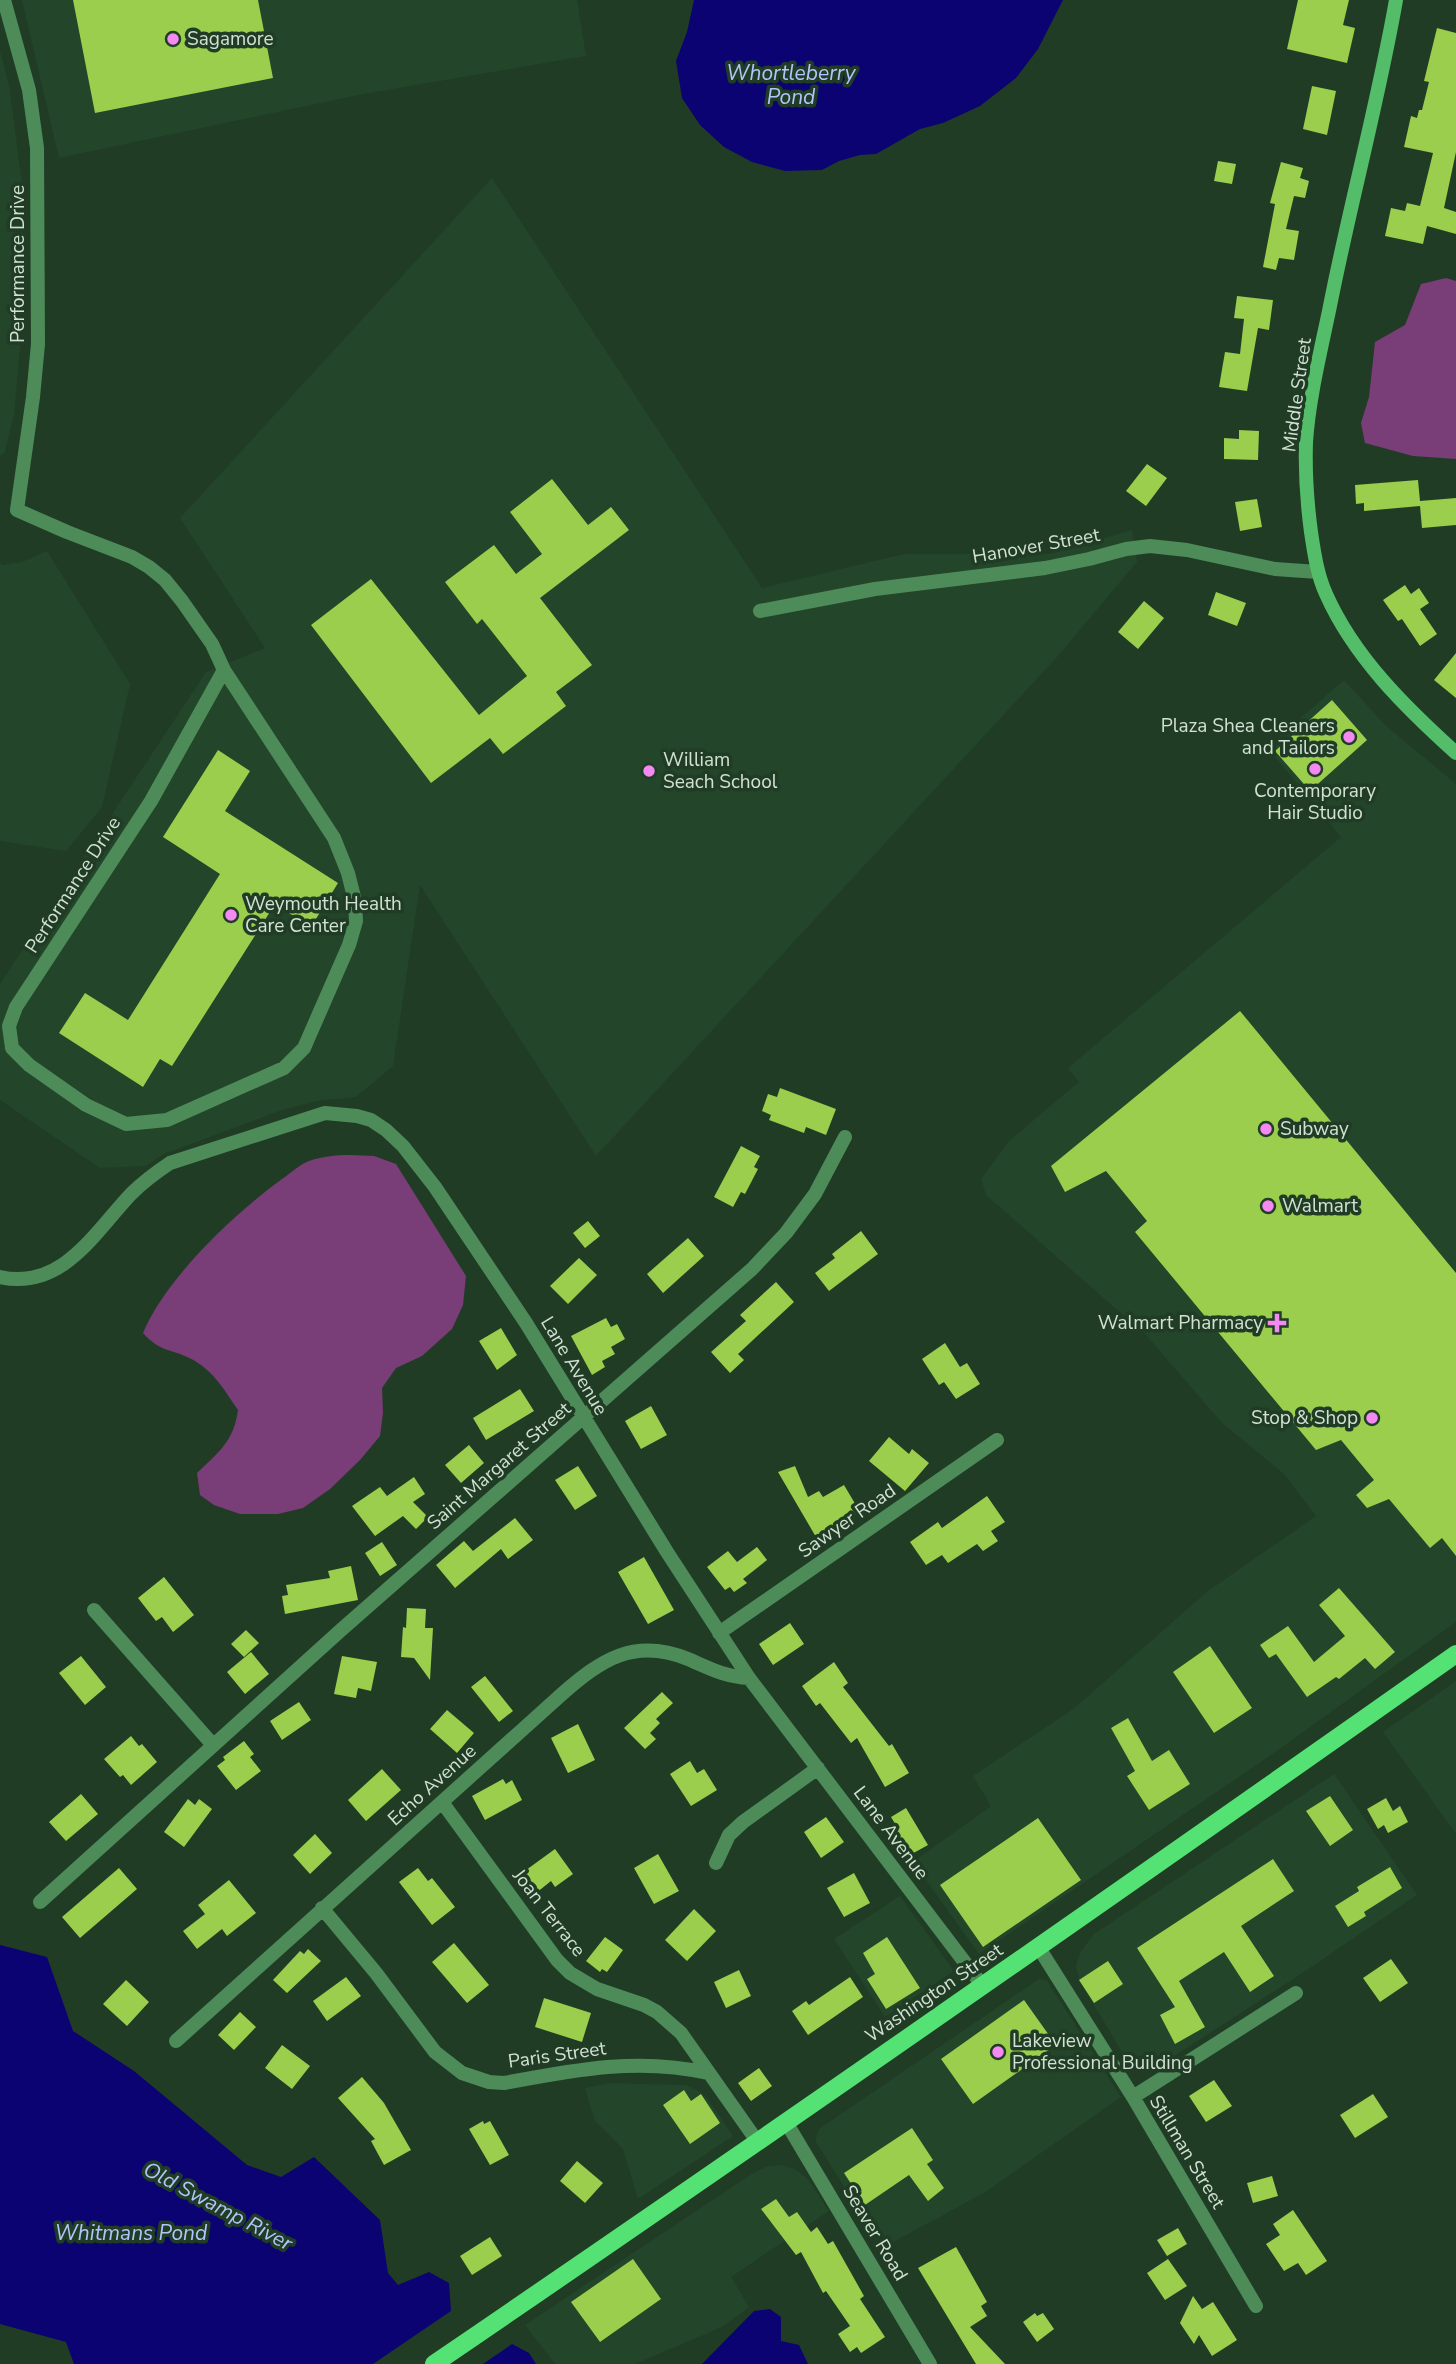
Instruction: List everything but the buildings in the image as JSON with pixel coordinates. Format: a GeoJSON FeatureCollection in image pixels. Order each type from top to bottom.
{"type":"FeatureCollection","features":[{"type":"Feature","properties":{"kind":"main road","name":"Middle Street"},"geometry":{"type":"LineString","coordinates":[[1396,0],[1385,60],[1342,246],[1307,439],[1306,488],[1318,572],[1326,594],[1349,635],[1375,672],[1428,728],[1456,752]]}},
{"type":"Feature","properties":{"kind":"main road","name":"Washington Street"},"geometry":{"type":"LineString","coordinates":[[434,2364],[680,2197],[1456,1654]]}},
{"type":"Feature","properties":{"kind":"street","name":"Performance Drive"},"geometry":{"type":"LineString","coordinates":[[4,0],[29,90],[37,148],[38,344],[18,510],[58,529],[132,557],[164,580],[212,644],[224,670],[334,838],[348,873],[355,901],[356,921],[349,945],[312,1033],[304,1048],[285,1068],[167,1121],[126,1124],[86,1105],[29,1065],[12,1048],[9,1026],[16,1007],[151,800],[224,670]]}},
{"type":"Feature","properties":{"kind":"street","name":"Hanover Street"},"geometry":{"type":"LineString","coordinates":[[760,611],[874,590],[1045,568],[1150,546],[1200,552],[1275,569],[1318,572]]}},
{"type":"Feature","properties":{"kind":"street","name":"Lane Avenue"},"geometry":{"type":"LineString","coordinates":[[0,1277],[23,1279],[37,1276],[72,1260],[148,1177],[170,1163],[325,1113],[357,1116],[371,1120],[386,1130],[422,1169],[526,1323],[748,1678],[982,1985]]}},
{"type":"Feature","properties":{"kind":"street","name":"Saint Margaret Street"},"geometry":{"type":"LineString","coordinates":[[40,1902],[213,1745],[752,1269],[786,1233],[815,1194],[845,1137]]}},
{"type":"Feature","properties":{"kind":"street","name":"Sawyer Road"},"geometry":{"type":"LineString","coordinates":[[719,1633],[997,1440]]}},
{"type":"Feature","properties":{"kind":"street"},"geometry":{"type":"LineString","coordinates":[[94,1610],[213,1745]]}},
{"type":"Feature","properties":{"kind":"street","name":"Echo Avenue"},"geometry":{"type":"LineString","coordinates":[[176,2041],[589,1671],[617,1655],[632,1651],[661,1651],[719,1674],[748,1678]]}},
{"type":"Feature","properties":{"kind":"street"},"geometry":{"type":"LineString","coordinates":[[716,1863],[729,1835],[818,1768]]}},
{"type":"Feature","properties":{"kind":"street","name":"Joan Terrace"},"geometry":{"type":"LineString","coordinates":[[442,1802],[557,1960],[570,1973],[597,1989],[657,2012],[681,2034],[757,2141]]}},
{"type":"Feature","properties":{"kind":"street","name":"Paris Street"},"geometry":{"type":"LineString","coordinates":[[322,1908],[376,1973],[435,2052],[462,2073],[489,2082],[504,2083],[609,2065],[687,2068],[708,2073]]}},
{"type":"Feature","properties":{"kind":"street","name":"Stillman Street"},"geometry":{"type":"LineString","coordinates":[[1038,1948],[1133,2097],[1256,2305]]}},
{"type":"Feature","properties":{"kind":"street"},"geometry":{"type":"LineString","coordinates":[[1133,2097],[1296,1993]]}},
{"type":"Feature","properties":{"kind":"street","name":"Seaver Road"},"geometry":{"type":"LineString","coordinates":[[786,2122],[930,2364]]}},
{"type":"Feature","properties":{"kind":"shaded area"},"geometry":{"type":"Polygon","coordinates":[[[22,0],[577,0],[586,56],[363,94],[59,158],[22,0]]]}},
{"type":"Feature","properties":{"kind":"shaded area"},"geometry":{"type":"Polygon","coordinates":[[[0,51],[9,85],[23,191],[24,304],[14,414],[5,452],[0,456],[0,51]]]}},
{"type":"Feature","properties":{"kind":"shaded area","name":"William Seach School"},"geometry":{"type":"Polygon","coordinates":[[[492,178],[762,588],[904,554],[1049,554],[1132,530],[1137,562],[1057,657],[596,1156],[420,885],[393,1066],[356,1097],[317,1101],[282,1110],[164,1154],[145,1166],[100,1168],[0,1100],[0,984],[206,672],[265,648],[180,518],[492,178]]]}},
{"type":"Feature","properties":{"kind":"shaded area"},"geometry":{"type":"Polygon","coordinates":[[[1446,278],[1456,281],[1456,459],[1413,456],[1365,443],[1361,423],[1369,397],[1375,342],[1405,325],[1421,284],[1446,278]]]}},
{"type":"Feature","properties":{"kind":"shaded area"},"geometry":{"type":"Polygon","coordinates":[[[47,551],[130,684],[102,807],[66,851],[0,841],[0,563],[3,565],[22,562],[47,551]]]}},
{"type":"Feature","properties":{"kind":"shaded area"},"geometry":{"type":"Polygon","coordinates":[[[1344,680],[1386,726],[1456,784],[1456,1622],[1271,1755],[979,1954],[913,1862],[991,1806],[973,1776],[1072,1710],[1208,1591],[1316,1516],[1284,1474],[1221,1422],[1147,1336],[986,1195],[981,1179],[1009,1141],[1079,1082],[1068,1068],[1341,837],[1267,747],[1344,680]]]}},
{"type":"Feature","properties":{"kind":"shaded area"},"geometry":{"type":"Polygon","coordinates":[[[351,1155],[374,1156],[396,1164],[466,1276],[463,1305],[452,1329],[422,1356],[396,1368],[382,1388],[380,1436],[330,1489],[303,1508],[278,1514],[240,1514],[214,1505],[200,1495],[197,1473],[229,1438],[238,1410],[219,1382],[202,1365],[162,1348],[143,1333],[184,1269],[243,1210],[306,1162],[351,1155]]]}},
{"type":"Feature","properties":{"kind":"shaded area"},"geometry":{"type":"Polygon","coordinates":[[[1456,1681],[1456,1834],[1383,1732],[1456,1681]]]}},
{"type":"Feature","properties":{"kind":"shaded area"},"geometry":{"type":"Polygon","coordinates":[[[1334,1774],[1417,1895],[1156,2068],[1144,2070],[1135,2067],[1128,2062],[1079,1980],[1076,1965],[1081,1951],[1094,1934],[1334,1774]]]}},
{"type":"Feature","properties":{"kind":"shaded area"},"geometry":{"type":"Polygon","coordinates":[[[900,1896],[954,1971],[885,2017],[834,1939],[900,1896]]]}},
{"type":"Feature","properties":{"kind":"shaded area"},"geometry":{"type":"Polygon","coordinates":[[[1039,1979],[1047,1980],[1121,2097],[984,2193],[882,2248],[815,2140],[819,2129],[1039,1979]]]}},
{"type":"Feature","properties":{"kind":"shaded area"},"geometry":{"type":"Polygon","coordinates":[[[610,2083],[686,2085],[707,2098],[733,2136],[638,2199],[623,2149],[595,2121],[585,2088],[610,2083]]]}},
{"type":"Feature","properties":{"kind":"shaded area"},"geometry":{"type":"Polygon","coordinates":[[[780,2165],[795,2169],[808,2179],[829,2211],[731,2277],[749,2307],[722,2327],[635,2364],[555,2364],[525,2325],[750,2175],[768,2166],[780,2165]]]}},
{"type":"Feature","properties":{"kind":"water","name":"Whortleberry Pond"},"geometry":{"type":"Polygon","coordinates":[[[694,0],[1063,0],[1038,49],[1016,78],[980,106],[943,123],[920,129],[876,154],[839,161],[822,170],[785,171],[752,162],[724,147],[700,125],[682,98],[676,61],[687,32],[694,0]]]}},
{"type":"Feature","properties":{"kind":"water","name":"Whitmans Pond"},"geometry":{"type":"Polygon","coordinates":[[[0,1945],[47,1957],[73,2031],[134,2071],[247,2165],[281,2177],[314,2157],[380,2220],[388,2273],[398,2285],[429,2272],[449,2283],[451,2311],[373,2364],[74,2364],[66,2342],[0,2324],[0,1945]]]}},
{"type":"Feature","properties":{"kind":"water"},"geometry":{"type":"Polygon","coordinates":[[[770,2309],[781,2317],[781,2341],[799,2345],[808,2364],[702,2364],[754,2311],[770,2309]]]}},
{"type":"Feature","properties":{"kind":"water"},"geometry":{"type":"Polygon","coordinates":[[[512,2344],[529,2353],[536,2364],[483,2364],[512,2344]]]}},
{"type":"Feature","properties":{"kind":"place","name":"Sagamore"},"geometry":{"type":"Point","coordinates":[173,39]}},
{"type":"Feature","properties":{"kind":"place","name":"Plaza Shea Cleaners and Tailors"},"geometry":{"type":"Point","coordinates":[1349,737]}},
{"type":"Feature","properties":{"kind":"place","name":"Contemporary Hair Studio"},"geometry":{"type":"Point","coordinates":[1315,769]}},
{"type":"Feature","properties":{"kind":"place","name":"William Seach School"},"geometry":{"type":"Point","coordinates":[649,771]}},
{"type":"Feature","properties":{"kind":"place","name":"Weymouth Health Care Center"},"geometry":{"type":"Point","coordinates":[231,915]}},
{"type":"Feature","properties":{"kind":"place","name":"Subway"},"geometry":{"type":"Point","coordinates":[1266,1129]}},
{"type":"Feature","properties":{"kind":"place","name":"Walmart"},"geometry":{"type":"Point","coordinates":[1268,1206]}},
{"type":"Feature","properties":{"kind":"place","name":"Walmart Pharmacy"},"geometry":{"type":"Point","coordinates":[1277,1323]}},
{"type":"Feature","properties":{"kind":"place","name":"Stop & Shop"},"geometry":{"type":"Point","coordinates":[1372,1418]}},
{"type":"Feature","properties":{"kind":"place","name":"Lakeview Professional Building"},"geometry":{"type":"Point","coordinates":[998,2052]}},
{"type":"Feature","properties":{"kind":"water label","name":"Old Swamp River"},"geometry":{"type":"Point","coordinates":[218,2206]}}]}
